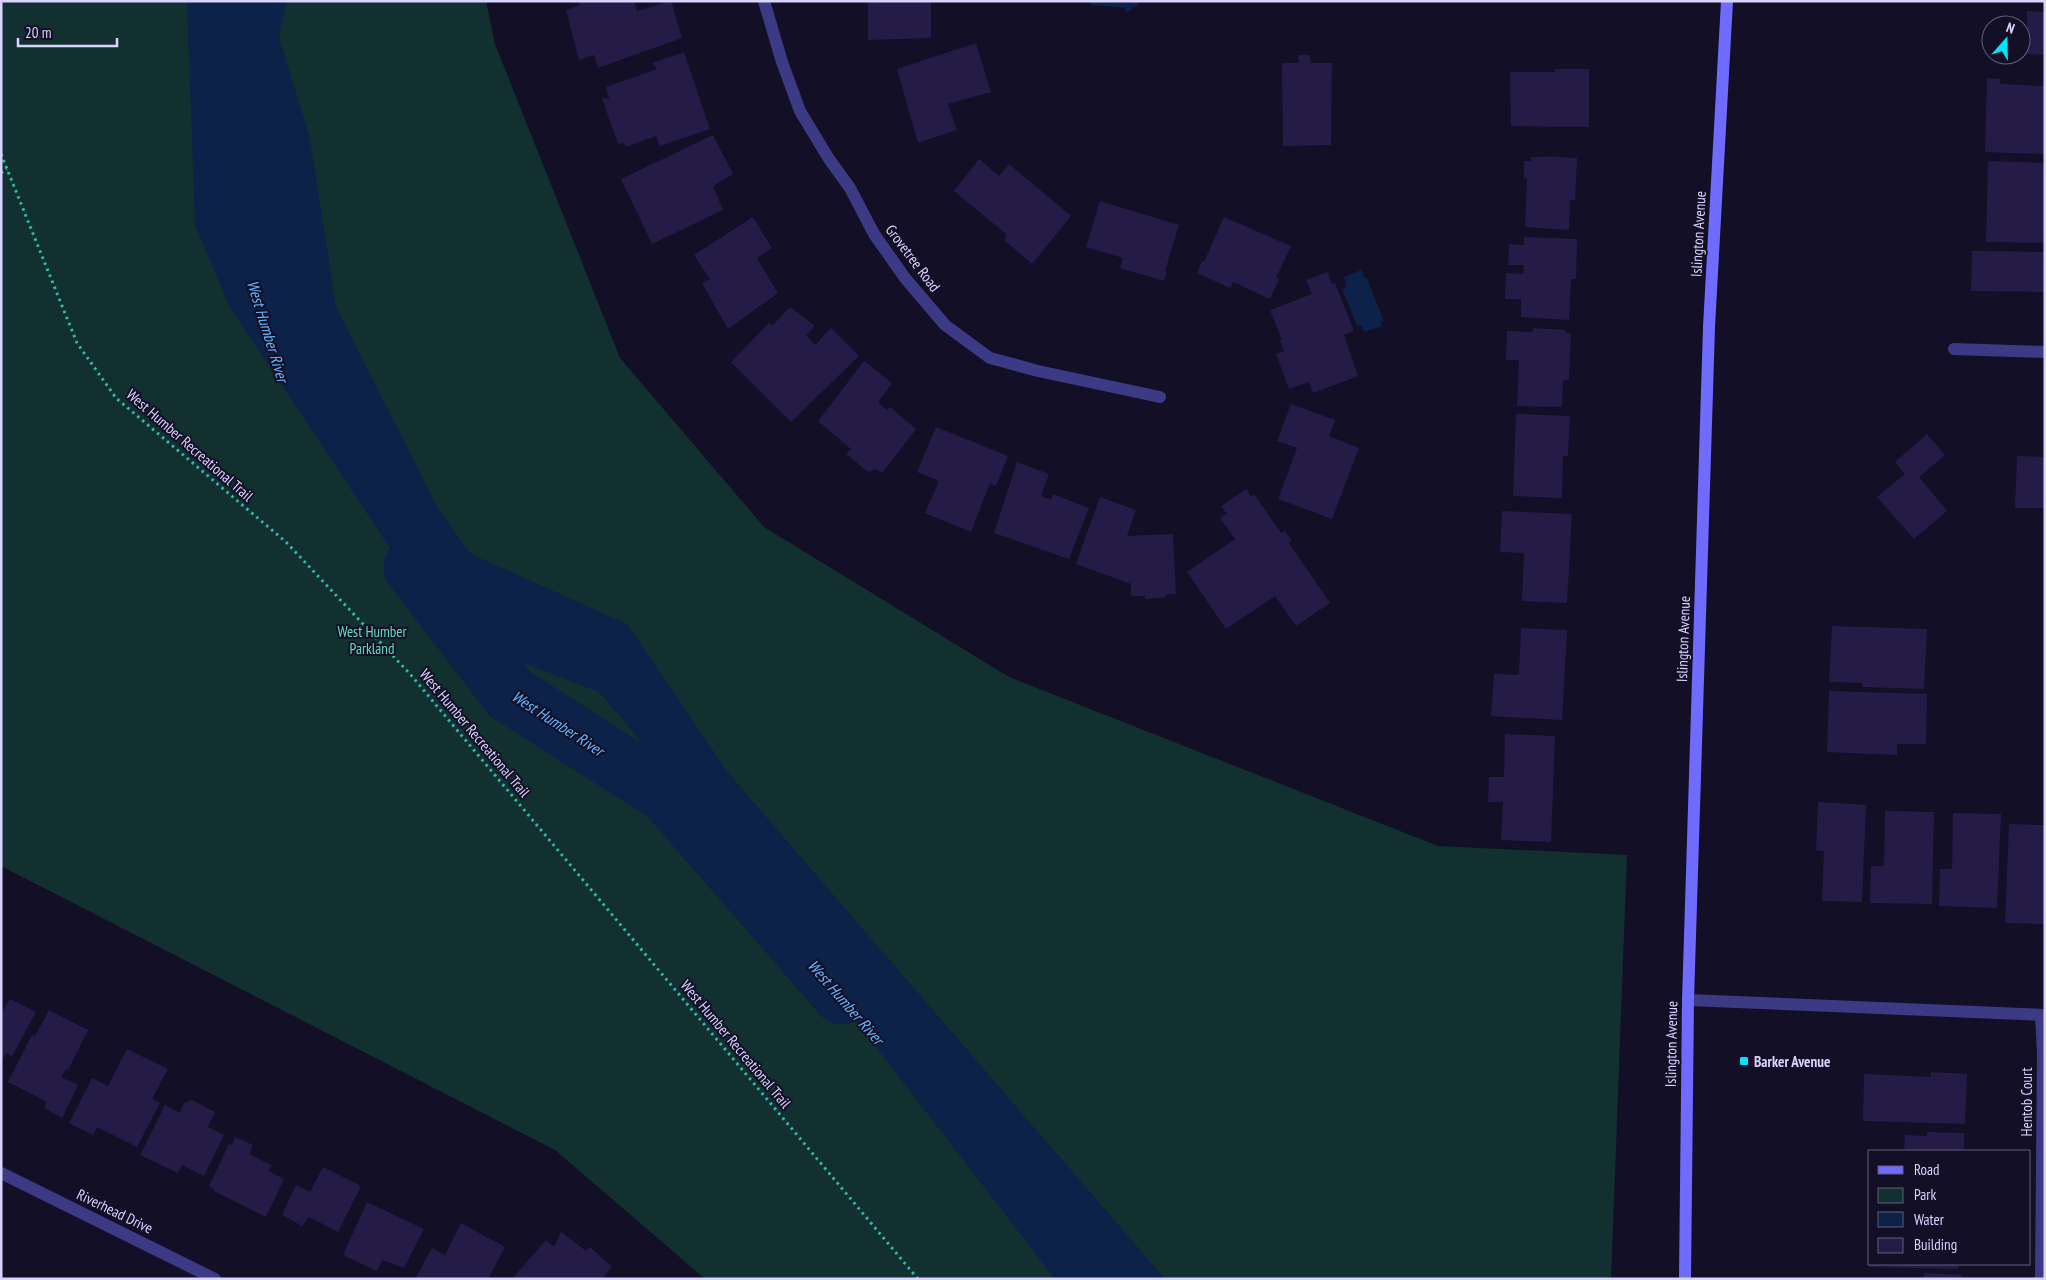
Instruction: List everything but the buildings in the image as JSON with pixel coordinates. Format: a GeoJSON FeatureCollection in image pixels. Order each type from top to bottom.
{"type":"FeatureCollection","features":[{"type":"Feature","properties":{"kind":"main road","name":"Islington Avenue"},"geometry":{"type":"LineString","coordinates":[[1685,1279],[1688,1000],[1709,328],[1727,1]]}},
{"type":"Feature","properties":{"kind":"street","name":"Grovetree Road"},"geometry":{"type":"LineString","coordinates":[[764,1],[782,62],[800,111],[829,159],[850,188],[874,234],[905,278],[944,325],[990,358],[1038,371],[1160,397]]}},
{"type":"Feature","properties":{"kind":"street"},"geometry":{"type":"LineString","coordinates":[[1954,349],[2045,352]]}},
{"type":"Feature","properties":{"kind":"street"},"geometry":{"type":"LineString","coordinates":[[1688,1000],[2043,1015]]}},
{"type":"Feature","properties":{"kind":"street","name":"Hentob Court"},"geometry":{"type":"LineString","coordinates":[[2041,1279],[2043,1015]]}},
{"type":"Feature","properties":{"kind":"street","name":"Riverhead Drive"},"geometry":{"type":"LineString","coordinates":[[1,1173],[215,1279]]}},
{"type":"Feature","properties":{"kind":"path","name":"West Humber Recreational Trail"},"geometry":{"type":"LineString","coordinates":[[1,154],[77,343],[116,398],[286,542],[410,674],[918,1279]]}},
{"type":"Feature","properties":{"kind":"path"},"geometry":{"type":"LineString","coordinates":[[1,173],[7,170]]}},
{"type":"Feature","properties":{"kind":"green space","name":"West Humber Parkland"},"geometry":{"type":"Polygon","coordinates":[[[1,1],[486,1],[495,44],[620,358],[764,527],[1009,677],[1438,846],[1627,855],[1611,1279],[705,1279],[555,1150],[1,866],[1,1]]]}},
{"type":"Feature","properties":{"kind":"water"},"geometry":{"type":"Polygon","coordinates":[[[187,1],[287,1],[279,37],[310,139],[336,307],[438,509],[471,554],[627,624],[729,774],[1165,1279],[1055,1279],[625,722],[599,692],[475,644],[415,586],[228,304],[195,224],[187,1]]]}},
{"type":"Feature","properties":{"kind":"water"},"geometry":{"type":"Polygon","coordinates":[[[1091,1],[1138,1],[1138,6],[1126,13],[1125,8],[1091,5],[1091,1]]]}},
{"type":"Feature","properties":{"kind":"water"},"geometry":{"type":"Polygon","coordinates":[[[1361,270],[1365,278],[1367,278],[1384,321],[1380,321],[1382,326],[1365,332],[1361,326],[1357,325],[1342,289],[1346,287],[1344,277],[1361,270]]]}},
{"type":"Feature","properties":{"kind":"waterway","name":"West Humber River"},"geometry":{"type":"LineString","coordinates":[[413,567],[510,694],[667,794],[842,995]]}},
{"type":"Feature","properties":{"kind":"place","name":"Barker Avenue"},"geometry":{"type":"Point","coordinates":[1744,1061]}}]}
